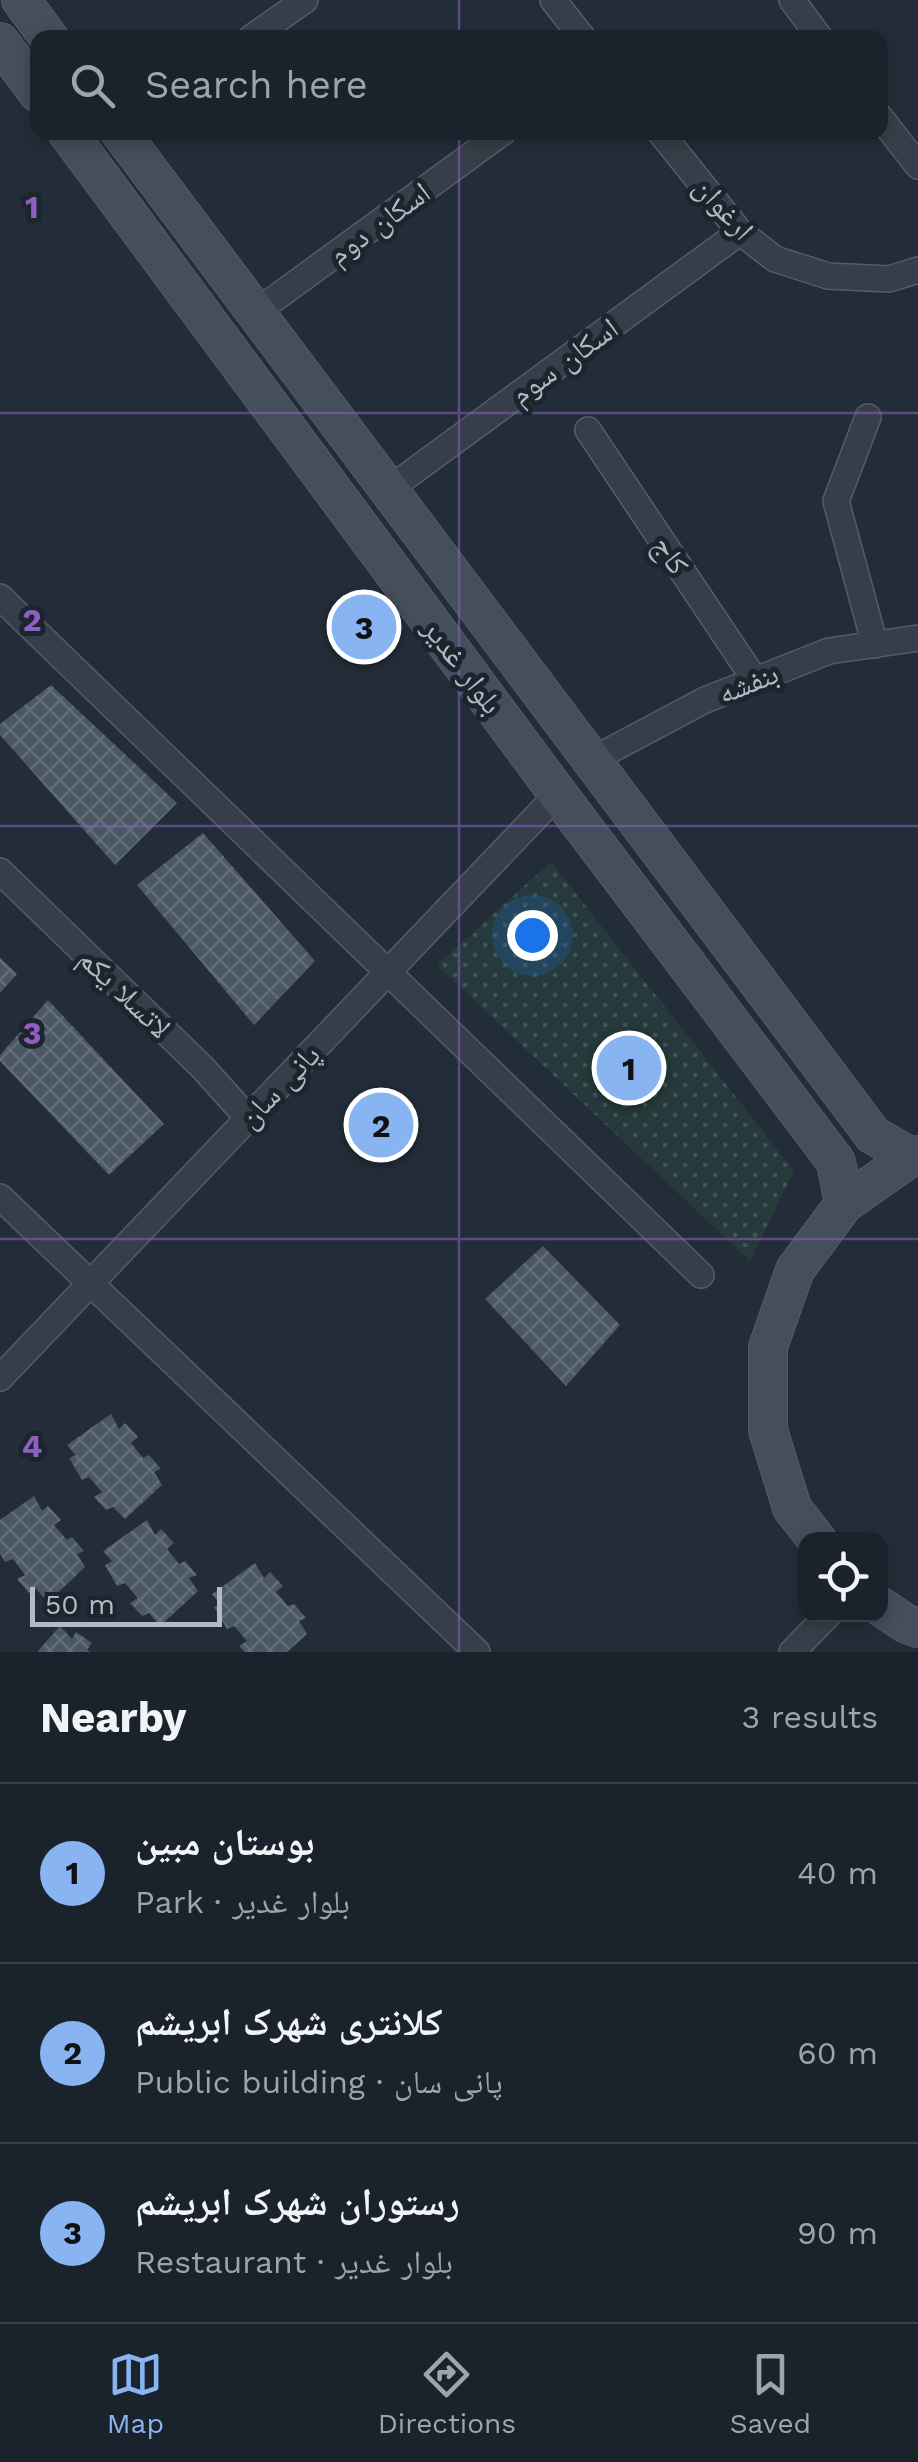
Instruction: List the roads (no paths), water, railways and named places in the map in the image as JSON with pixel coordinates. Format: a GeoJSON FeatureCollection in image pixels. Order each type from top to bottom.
{"type":"FeatureCollection","features":[{"type":"Feature","properties":{"kind":"street"},"geometry":{"type":"LineString","coordinates":[[21,0],[43,30]]}},
{"type":"Feature","properties":{"kind":"street"},"geometry":{"type":"LineString","coordinates":[[262,30],[306,0]]}},
{"type":"Feature","properties":{"kind":"street"},"geometry":{"type":"LineString","coordinates":[[553,0],[577,30]]}},
{"type":"Feature","properties":{"kind":"street"},"geometry":{"type":"LineString","coordinates":[[792,0],[814,30]]}},
{"type":"Feature","properties":{"kind":"street"},"geometry":{"type":"LineString","coordinates":[[0,42],[30,82]]}},
{"type":"Feature","properties":{"kind":"street"},"geometry":{"type":"LineString","coordinates":[[888,127],[918,166]]}},
{"type":"Feature","properties":{"kind":"street","name":"بلوار غدیر"},"geometry":{"type":"LineString","coordinates":[[73,140],[836,1162],[844,1204]]}},
{"type":"Feature","properties":{"kind":"street","name":"بلوار غدیر"},"geometry":{"type":"LineString","coordinates":[[126,140],[873,1135],[915,1156]]}},
{"type":"Feature","properties":{"kind":"street","name":"اسکان دوم"},"geometry":{"type":"LineString","coordinates":[[255,314],[492,140]]}},
{"type":"Feature","properties":{"kind":"street","name":"ارغوان"},"geometry":{"type":"LineString","coordinates":[[666,140],[740,232],[775,258],[828,276],[889,279],[918,270]]}},
{"type":"Feature","properties":{"kind":"street","name":"اسکان سوم"},"geometry":{"type":"LineString","coordinates":[[388,490],[740,232]]}},
{"type":"Feature","properties":{"kind":"street"},"geometry":{"type":"LineString","coordinates":[[868,418],[836,502],[874,645]]}},
{"type":"Feature","properties":{"kind":"street","name":"کاج"},"geometry":{"type":"LineString","coordinates":[[588,430],[755,680]]}},
{"type":"Feature","properties":{"kind":"street"},"geometry":{"type":"LineString","coordinates":[[0,597],[701,1275]]}},
{"type":"Feature","properties":{"kind":"street","name":"بنفشه"},"geometry":{"type":"LineString","coordinates":[[590,761],[705,700],[829,651],[918,638]]}},
{"type":"Feature","properties":{"kind":"street","name":"پانی سان"},"geometry":{"type":"LineString","coordinates":[[0,1378],[558,794]]}},
{"type":"Feature","properties":{"kind":"street","name":"لاتسلا یکم"},"geometry":{"type":"LineString","coordinates":[[0,871],[202,1067],[248,1118]]}},
{"type":"Feature","properties":{"kind":"street"},"geometry":{"type":"LineString","coordinates":[[811,1532],[792,1508],[768,1430],[768,1348],[795,1270],[844,1204],[915,1156]]}},
{"type":"Feature","properties":{"kind":"street"},"geometry":{"type":"LineString","coordinates":[[0,1197],[478,1652]]}},
{"type":"Feature","properties":{"kind":"street"},"geometry":{"type":"LineString","coordinates":[[888,1612],[918,1628]]}},
{"type":"Feature","properties":{"kind":"street"},"geometry":{"type":"LineString","coordinates":[[792,1652],[821,1622]]}},
{"type":"Feature","properties":{"kind":"place","name":"رستوران شهرک ابریشم"},"geometry":{"type":"Point","coordinates":[364,627]}},
{"type":"Feature","properties":{"kind":"place","name":"بوستان مبین"},"geometry":{"type":"Point","coordinates":[629,1068]}},
{"type":"Feature","properties":{"kind":"place","name":"کلانتری شهرک ابریشم"},"geometry":{"type":"Point","coordinates":[381,1125]}}]}
